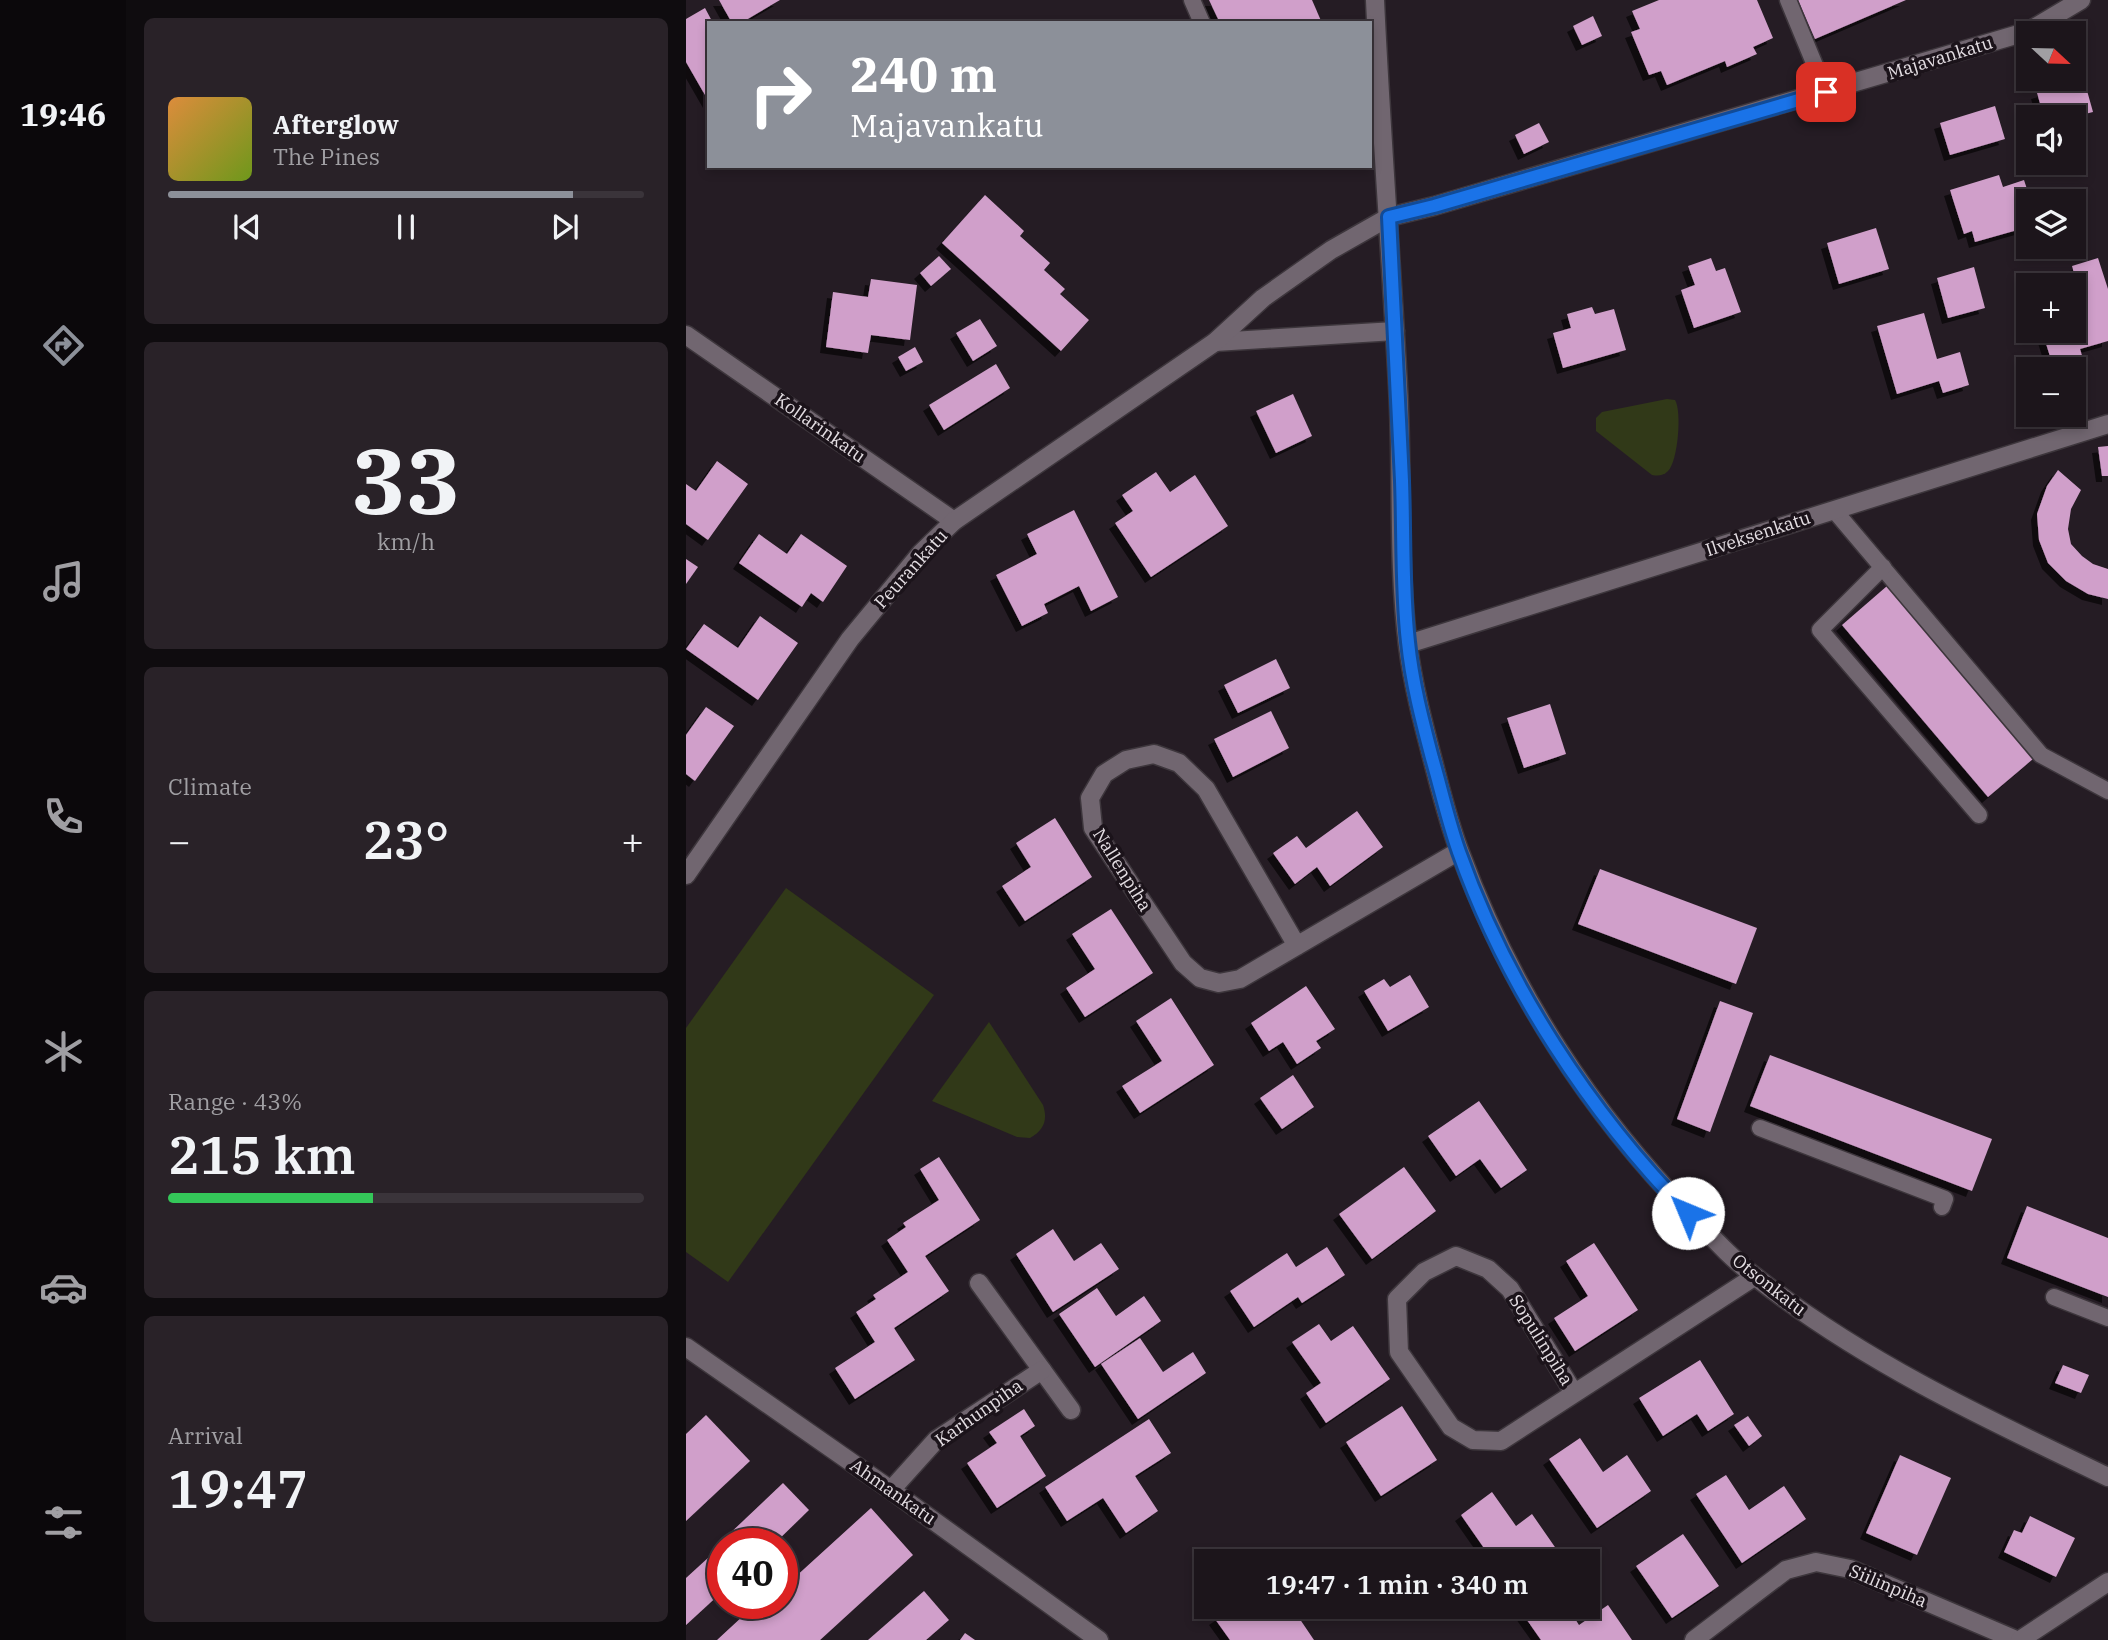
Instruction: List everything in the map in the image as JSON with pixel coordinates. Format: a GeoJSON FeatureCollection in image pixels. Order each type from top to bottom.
{"type":"FeatureCollection","features":[{"type":"Feature","properties":{"kind":"street","name":"Otsonkatu"},"geometry":{"type":"LineString","coordinates":[[1375,0],[1395,331],[1408,644],[1416,697],[1459,851],[1499,946],[1528,1001],[1623,1140],[1657,1182],[1754,1276],[1828,1329],[1893,1370],[1961,1407],[2108,1477]]}},
{"type":"Feature","properties":{"kind":"street","name":"Majavankatu"},"geometry":{"type":"LineString","coordinates":[[1389,217],[2029,31],[2081,0]]}},
{"type":"Feature","properties":{"kind":"street","name":"Peurankatu"},"geometry":{"type":"LineString","coordinates":[[686,875],[849,639],[921,553],[954,521],[1215,342],[1263,298],[1331,250],[1389,217]]}},
{"type":"Feature","properties":{"kind":"street"},"geometry":{"type":"LineString","coordinates":[[1215,342],[1395,331]]}},
{"type":"Feature","properties":{"kind":"street","name":"Kollarinkatu"},"geometry":{"type":"LineString","coordinates":[[686,335],[954,521]]}},
{"type":"Feature","properties":{"kind":"street","name":"Ilveksenkatu"},"geometry":{"type":"LineString","coordinates":[[1408,644],[2015,451],[2108,424]]}},
{"type":"Feature","properties":{"kind":"street","name":"Nallenpiha"},"geometry":{"type":"LineString","coordinates":[[1297,946],[1206,789],[1179,763],[1154,754],[1126,760],[1104,774],[1090,798],[1093,828],[1183,963],[1200,978],[1219,983],[1240,979],[1297,946],[1459,851]]}},
{"type":"Feature","properties":{"kind":"street","name":"Sopulinpiha"},"geometry":{"type":"LineString","coordinates":[[1574,1394],[1510,1289],[1488,1269],[1456,1256],[1424,1272],[1397,1299],[1399,1352],[1451,1427],[1473,1440],[1501,1441],[1574,1394],[1754,1276]]}},
{"type":"Feature","properties":{"kind":"street","name":"Karhunpiha"},"geometry":{"type":"LineString","coordinates":[[979,1283],[1071,1410]]}},
{"type":"Feature","properties":{"kind":"street","name":"Ahmankatu"},"geometry":{"type":"LineString","coordinates":[[686,1348],[891,1490],[1099,1640]]}},
{"type":"Feature","properties":{"kind":"street","name":"Karhunpiha"},"geometry":{"type":"LineString","coordinates":[[891,1490],[936,1440],[1042,1370]]}},
{"type":"Feature","properties":{"kind":"street","name":"Siilinpiha"},"geometry":{"type":"LineString","coordinates":[[1694,1640],[1786,1570],[1816,1562],[1850,1569],[2018,1640],[2108,1582]]}},
{"type":"Feature","properties":{"kind":"lane"},"geometry":{"type":"LineString","coordinates":[[1192,0],[1201,21]]}},
{"type":"Feature","properties":{"kind":"lane"},"geometry":{"type":"LineString","coordinates":[[1788,0],[1826,92]]}},
{"type":"Feature","properties":{"kind":"lane"},"geometry":{"type":"LineString","coordinates":[[1834,510],[2041,755],[2108,791]]}},
{"type":"Feature","properties":{"kind":"lane"},"geometry":{"type":"LineString","coordinates":[[1883,567],[1820,630],[1979,815]]}},
{"type":"Feature","properties":{"kind":"lane"},"geometry":{"type":"LineString","coordinates":[[1760,1128],[1945,1199],[1942,1207]]}},
{"type":"Feature","properties":{"kind":"lane"},"geometry":{"type":"LineString","coordinates":[[2054,1297],[2108,1318]]}},
{"type":"Feature","properties":{"kind":"green space"},"geometry":{"type":"Polygon","coordinates":[[[1667,399],[1675,400],[1678,425],[1674,457],[1664,474],[1652,475],[1596,431],[1596,418],[1602,412],[1667,399]]]}},
{"type":"Feature","properties":{"kind":"green space"},"geometry":{"type":"Polygon","coordinates":[[[786,888],[934,995],[728,1282],[686,1252],[686,1028],[786,888]]]}},
{"type":"Feature","properties":{"kind":"green space"},"geometry":{"type":"Polygon","coordinates":[[[989,1022],[1043,1105],[1044,1124],[1039,1132],[1030,1138],[1017,1137],[932,1101],[989,1022]]]}},
{"type":"Feature","properties":{"kind":"building"},"geometry":{"type":"Polygon","coordinates":[[[719,0],[780,0],[744,21],[731,21],[719,0]]]}},
{"type":"Feature","properties":{"kind":"building"},"geometry":{"type":"Polygon","coordinates":[[[1209,0],[1312,0],[1321,21],[1219,21],[1209,0]]]}},
{"type":"Feature","properties":{"kind":"building"},"geometry":{"type":"Polygon","coordinates":[[[1659,0],[1757,0],[1773,38],[1753,47],[1757,54],[1727,67],[1725,61],[1667,85],[1661,71],[1649,75],[1631,32],[1640,29],[1632,11],[1659,0]]]}},
{"type":"Feature","properties":{"kind":"building"},"geometry":{"type":"Polygon","coordinates":[[[1798,0],[1906,0],[1815,39],[1798,0]]]}},
{"type":"Feature","properties":{"kind":"building"},"geometry":{"type":"Polygon","coordinates":[[[705,8],[712,21],[707,21],[707,99],[686,62],[686,19],[705,8]]]}},
{"type":"Feature","properties":{"kind":"building"},"geometry":{"type":"Polygon","coordinates":[[[1593,16],[1602,36],[1582,45],[1573,26],[1593,16]]]}},
{"type":"Feature","properties":{"kind":"building"},"geometry":{"type":"Polygon","coordinates":[[[2086,87],[2093,112],[2086,114],[2086,105],[2040,105],[2037,93],[2086,91],[2086,87]]]}},
{"type":"Feature","properties":{"kind":"building"},"geometry":{"type":"Polygon","coordinates":[[[1995,106],[2005,139],[1950,155],[1940,123],[1995,106]]]}},
{"type":"Feature","properties":{"kind":"building"},"geometry":{"type":"Polygon","coordinates":[[[1539,123],[1549,142],[1524,154],[1515,135],[1539,123]]]}},
{"type":"Feature","properties":{"kind":"building"},"geometry":{"type":"Polygon","coordinates":[[[1999,175],[2003,187],[2024,180],[2027,189],[2016,189],[2016,230],[1975,242],[1972,231],[1964,234],[1950,190],[1999,175]]]}},
{"type":"Feature","properties":{"kind":"building"},"geometry":{"type":"Polygon","coordinates":[[[985,195],[1024,231],[1020,236],[1050,263],[1044,270],[1065,289],[1060,294],[1089,320],[1061,351],[942,243],[985,195]]]}},
{"type":"Feature","properties":{"kind":"building"},"geometry":{"type":"Polygon","coordinates":[[[1876,228],[1889,269],[1839,284],[1827,243],[1876,228]]]}},
{"type":"Feature","properties":{"kind":"building"},"geometry":{"type":"Polygon","coordinates":[[[939,256],[951,269],[931,286],[920,273],[939,256]]]}},
{"type":"Feature","properties":{"kind":"building"},"geometry":{"type":"Polygon","coordinates":[[[1711,258],[1716,271],[1725,268],[1741,312],[1694,328],[1681,290],[1695,285],[1688,266],[1711,258]]]}},
{"type":"Feature","properties":{"kind":"building"},"geometry":{"type":"Polygon","coordinates":[[[2098,258],[2108,289],[2108,341],[2080,349],[2082,357],[2050,357],[2046,343],[2086,343],[2086,273],[2074,273],[2072,266],[2098,258]]]}},
{"type":"Feature","properties":{"kind":"building"},"geometry":{"type":"Polygon","coordinates":[[[1974,267],[1985,308],[1948,318],[1937,278],[1974,267]]]}},
{"type":"Feature","properties":{"kind":"building"},"geometry":{"type":"Polygon","coordinates":[[[871,279],[917,285],[910,340],[871,335],[868,353],[826,347],[833,292],[868,297],[871,279]]]}},
{"type":"Feature","properties":{"kind":"building"},"geometry":{"type":"Polygon","coordinates":[[[1592,307],[1595,314],[1614,309],[1626,350],[1563,368],[1553,333],[1571,328],[1567,314],[1592,307]]]}},
{"type":"Feature","properties":{"kind":"building"},"geometry":{"type":"Polygon","coordinates":[[[1924,313],[1937,359],[1960,352],[1969,385],[1943,393],[1939,381],[1897,394],[1877,326],[1924,313]]]}},
{"type":"Feature","properties":{"kind":"building"},"geometry":{"type":"Polygon","coordinates":[[[980,319],[997,346],[973,361],[956,333],[980,319]]]}},
{"type":"Feature","properties":{"kind":"building"},"geometry":{"type":"Polygon","coordinates":[[[915,347],[923,362],[906,371],[898,357],[915,347]]]}},
{"type":"Feature","properties":{"kind":"building"},"geometry":{"type":"Polygon","coordinates":[[[996,364],[1010,388],[944,430],[929,405],[996,364]]]}},
{"type":"Feature","properties":{"kind":"building"},"geometry":{"type":"Polygon","coordinates":[[[1293,394],[1312,436],[1276,453],[1256,411],[1293,394]]]}},
{"type":"Feature","properties":{"kind":"building"},"geometry":{"type":"Polygon","coordinates":[[[2108,446],[2108,476],[2102,476],[2098,447],[2108,446]]]}},
{"type":"Feature","properties":{"kind":"building"},"geometry":{"type":"Polygon","coordinates":[[[717,461],[748,484],[708,540],[686,524],[686,484],[696,491],[717,461]]]}},
{"type":"Feature","properties":{"kind":"building"},"geometry":{"type":"Polygon","coordinates":[[[2058,470],[2081,490],[2071,509],[2068,529],[2071,544],[2093,564],[2108,569],[2108,599],[2088,594],[2066,581],[2048,563],[2039,540],[2037,514],[2047,486],[2058,470]]]}},
{"type":"Feature","properties":{"kind":"building"},"geometry":{"type":"Polygon","coordinates":[[[1156,472],[1170,492],[1195,475],[1228,526],[1151,577],[1115,523],[1133,511],[1122,495],[1156,472]]]}},
{"type":"Feature","properties":{"kind":"building"},"geometry":{"type":"Polygon","coordinates":[[[1074,510],[1118,597],[1091,611],[1079,586],[1044,604],[1048,613],[1022,626],[996,575],[1037,554],[1027,534],[1074,510]]]}},
{"type":"Feature","properties":{"kind":"building"},"geometry":{"type":"Polygon","coordinates":[[[759,534],[787,554],[801,534],[847,566],[823,602],[811,593],[802,607],[739,563],[759,534]]]}},
{"type":"Feature","properties":{"kind":"building"},"geometry":{"type":"Polygon","coordinates":[[[686,559],[698,567],[686,584],[686,559]]]}},
{"type":"Feature","properties":{"kind":"building"},"geometry":{"type":"Polygon","coordinates":[[[1887,586],[2033,759],[1988,797],[1842,625],[1887,586]]]}},
{"type":"Feature","properties":{"kind":"building"},"geometry":{"type":"Polygon","coordinates":[[[760,616],[798,643],[758,700],[686,649],[704,624],[738,648],[760,616]]]}},
{"type":"Feature","properties":{"kind":"building"},"geometry":{"type":"Polygon","coordinates":[[[1276,659],[1290,688],[1238,713],[1224,685],[1276,659]]]}},
{"type":"Feature","properties":{"kind":"building"},"geometry":{"type":"Polygon","coordinates":[[[1550,704],[1566,754],[1524,768],[1507,718],[1550,704]]]}},
{"type":"Feature","properties":{"kind":"building"},"geometry":{"type":"Polygon","coordinates":[[[706,707],[734,726],[695,781],[686,774],[686,735],[706,707]]]}},
{"type":"Feature","properties":{"kind":"building"},"geometry":{"type":"Polygon","coordinates":[[[1271,711],[1289,748],[1233,777],[1214,739],[1271,711]]]}},
{"type":"Feature","properties":{"kind":"building"},"geometry":{"type":"Polygon","coordinates":[[[1357,811],[1383,847],[1330,886],[1317,867],[1295,884],[1273,853],[1297,836],[1306,848],[1357,811]]]}},
{"type":"Feature","properties":{"kind":"building"},"geometry":{"type":"Polygon","coordinates":[[[1055,818],[1092,877],[1025,921],[1002,886],[1031,867],[1016,843],[1055,818]]]}},
{"type":"Feature","properties":{"kind":"building"},"geometry":{"type":"Polygon","coordinates":[[[1600,869],[1757,928],[1736,984],[1578,924],[1600,869]]]}},
{"type":"Feature","properties":{"kind":"building"},"geometry":{"type":"Polygon","coordinates":[[[1111,909],[1153,973],[1085,1017],[1066,988],[1095,969],[1072,934],[1111,909]]]}},
{"type":"Feature","properties":{"kind":"building"},"geometry":{"type":"Polygon","coordinates":[[[1410,975],[1429,1007],[1388,1031],[1364,991],[1384,979],[1390,987],[1410,975]]]}},
{"type":"Feature","properties":{"kind":"building"},"geometry":{"type":"Polygon","coordinates":[[[1306,986],[1335,1029],[1316,1041],[1321,1048],[1297,1064],[1283,1042],[1269,1051],[1251,1023],[1306,986]]]}},
{"type":"Feature","properties":{"kind":"building"},"geometry":{"type":"Polygon","coordinates":[[[1171,998],[1214,1065],[1140,1113],[1122,1086],[1162,1061],[1136,1021],[1171,998]]]}},
{"type":"Feature","properties":{"kind":"building"},"geometry":{"type":"Polygon","coordinates":[[[1720,1001],[1753,1013],[1710,1132],[1677,1119],[1720,1001]]]}},
{"type":"Feature","properties":{"kind":"building"},"geometry":{"type":"Polygon","coordinates":[[[1770,1055],[1992,1139],[1972,1191],[1750,1106],[1770,1055]]]}},
{"type":"Feature","properties":{"kind":"building"},"geometry":{"type":"Polygon","coordinates":[[[1293,1075],[1314,1107],[1282,1129],[1260,1098],[1293,1075]]]}},
{"type":"Feature","properties":{"kind":"building"},"geometry":{"type":"Polygon","coordinates":[[[1479,1101],[1527,1170],[1501,1188],[1480,1159],[1456,1176],[1428,1136],[1479,1101]]]}},
{"type":"Feature","properties":{"kind":"building"},"geometry":{"type":"Polygon","coordinates":[[[939,1157],[980,1220],[925,1256],[949,1291],[894,1328],[915,1360],[855,1399],[835,1368],[875,1342],[856,1312],[876,1299],[873,1295],[908,1272],[887,1240],[906,1227],[903,1223],[939,1200],[920,1169],[939,1157]]]}},
{"type":"Feature","properties":{"kind":"building"},"geometry":{"type":"Polygon","coordinates":[[[1404,1167],[1436,1211],[1372,1259],[1339,1214],[1404,1167]]]}},
{"type":"Feature","properties":{"kind":"building"},"geometry":{"type":"Polygon","coordinates":[[[2027,1206],[2108,1238],[2108,1297],[2007,1258],[2027,1206]]]}},
{"type":"Feature","properties":{"kind":"building"},"geometry":{"type":"Polygon","coordinates":[[[1053,1229],[1074,1261],[1101,1243],[1119,1269],[1053,1312],[1016,1254],[1053,1229]]]}},
{"type":"Feature","properties":{"kind":"building"},"geometry":{"type":"Polygon","coordinates":[[[1594,1243],[1638,1310],[1575,1351],[1554,1318],[1588,1296],[1566,1261],[1594,1243]]]}},
{"type":"Feature","properties":{"kind":"building"},"geometry":{"type":"Polygon","coordinates":[[[1327,1247],[1345,1275],[1302,1303],[1298,1297],[1254,1327],[1230,1291],[1287,1253],[1296,1267],[1327,1247]]]}},
{"type":"Feature","properties":{"kind":"building"},"geometry":{"type":"Polygon","coordinates":[[[1097,1288],[1116,1316],[1144,1296],[1161,1321],[1095,1367],[1059,1314],[1097,1288]]]}},
{"type":"Feature","properties":{"kind":"building"},"geometry":{"type":"Polygon","coordinates":[[[1319,1324],[1331,1341],[1353,1326],[1390,1379],[1326,1423],[1306,1393],[1321,1383],[1292,1342],[1319,1324]]]}},
{"type":"Feature","properties":{"kind":"building"},"geometry":{"type":"Polygon","coordinates":[[[1140,1338],[1163,1372],[1193,1352],[1206,1373],[1138,1419],[1101,1364],[1140,1338]]]}},
{"type":"Feature","properties":{"kind":"building"},"geometry":{"type":"Polygon","coordinates":[[[1700,1360],[1734,1414],[1708,1431],[1697,1414],[1663,1436],[1639,1398],[1700,1360]]]}},
{"type":"Feature","properties":{"kind":"building"},"geometry":{"type":"Polygon","coordinates":[[[2063,1365],[2089,1375],[2081,1393],[2055,1383],[2063,1365]]]}},
{"type":"Feature","properties":{"kind":"building"},"geometry":{"type":"Polygon","coordinates":[[[1402,1406],[1437,1460],[1381,1496],[1346,1442],[1402,1406]]]}},
{"type":"Feature","properties":{"kind":"building"},"geometry":{"type":"Polygon","coordinates":[[[1024,1409],[1035,1426],[1020,1436],[1046,1476],[997,1508],[967,1463],[997,1443],[989,1432],[1024,1409]]]}},
{"type":"Feature","properties":{"kind":"building"},"geometry":{"type":"Polygon","coordinates":[[[706,1415],[750,1461],[686,1521],[686,1434],[706,1415]]]}},
{"type":"Feature","properties":{"kind":"building"},"geometry":{"type":"Polygon","coordinates":[[[1748,1416],[1762,1436],[1749,1446],[1734,1425],[1748,1416]]]}},
{"type":"Feature","properties":{"kind":"building"},"geometry":{"type":"Polygon","coordinates":[[[1149,1419],[1171,1453],[1135,1476],[1158,1511],[1126,1533],[1103,1498],[1067,1521],[1045,1487],[1149,1419]]]}},
{"type":"Feature","properties":{"kind":"building"},"geometry":{"type":"Polygon","coordinates":[[[1580,1438],[1603,1472],[1627,1455],[1651,1491],[1597,1528],[1549,1459],[1580,1438]]]}},
{"type":"Feature","properties":{"kind":"building"},"geometry":{"type":"Polygon","coordinates":[[[1900,1455],[1951,1478],[1917,1555],[1866,1533],[1900,1455]]]}},
{"type":"Feature","properties":{"kind":"building"},"geometry":{"type":"Polygon","coordinates":[[[1726,1475],[1749,1510],[1784,1486],[1806,1519],[1742,1563],[1696,1494],[1726,1475]]]}},
{"type":"Feature","properties":{"kind":"building"},"geometry":{"type":"Polygon","coordinates":[[[783,1483],[809,1510],[790,1528],[736,1528],[783,1483]]]}},
{"type":"Feature","properties":{"kind":"building"},"geometry":{"type":"Polygon","coordinates":[[[1492,1492],[1516,1526],[1532,1514],[1556,1549],[1485,1549],[1461,1515],[1492,1492]]]}},
{"type":"Feature","properties":{"kind":"building"},"geometry":{"type":"Polygon","coordinates":[[[871,1508],[913,1555],[820,1640],[717,1640],[740,1619],[798,1619],[798,1574],[871,1508]]]}},
{"type":"Feature","properties":{"kind":"building"},"geometry":{"type":"Polygon","coordinates":[[[2030,1516],[2075,1538],[2056,1577],[2004,1552],[2014,1530],[2022,1533],[2030,1516]]]}},
{"type":"Feature","properties":{"kind":"building"},"geometry":{"type":"Polygon","coordinates":[[[1683,1534],[1719,1586],[1672,1618],[1636,1566],[1683,1534]]]}},
{"type":"Feature","properties":{"kind":"building"},"geometry":{"type":"Polygon","coordinates":[[[707,1559],[707,1606],[686,1625],[686,1578],[707,1559]]]}},
{"type":"Feature","properties":{"kind":"building"},"geometry":{"type":"Polygon","coordinates":[[[924,1591],[949,1620],[926,1640],[868,1640],[924,1591]]]}},
{"type":"Feature","properties":{"kind":"building"},"geometry":{"type":"Polygon","coordinates":[[[1608,1605],[1632,1640],[1541,1640],[1526,1619],[1575,1619],[1579,1625],[1588,1619],[1600,1619],[1600,1611],[1608,1605]]]}},
{"type":"Feature","properties":{"kind":"building"},"geometry":{"type":"Polygon","coordinates":[[[1215,1619],[1300,1619],[1314,1640],[1230,1640],[1215,1619]]]}},
{"type":"Feature","properties":{"kind":"building"},"geometry":{"type":"Polygon","coordinates":[[[965,1633],[975,1640],[960,1640],[965,1633]]]}},
{"type":"Feature","properties":{"kind":"route"},"geometry":{"type":"LineString","coordinates":[[1688,1213],[1657,1182],[1623,1140],[1528,1001],[1478,898],[1459,851],[1442,795],[1416,697],[1408,644],[1389,217],[1826,92]]}}]}
